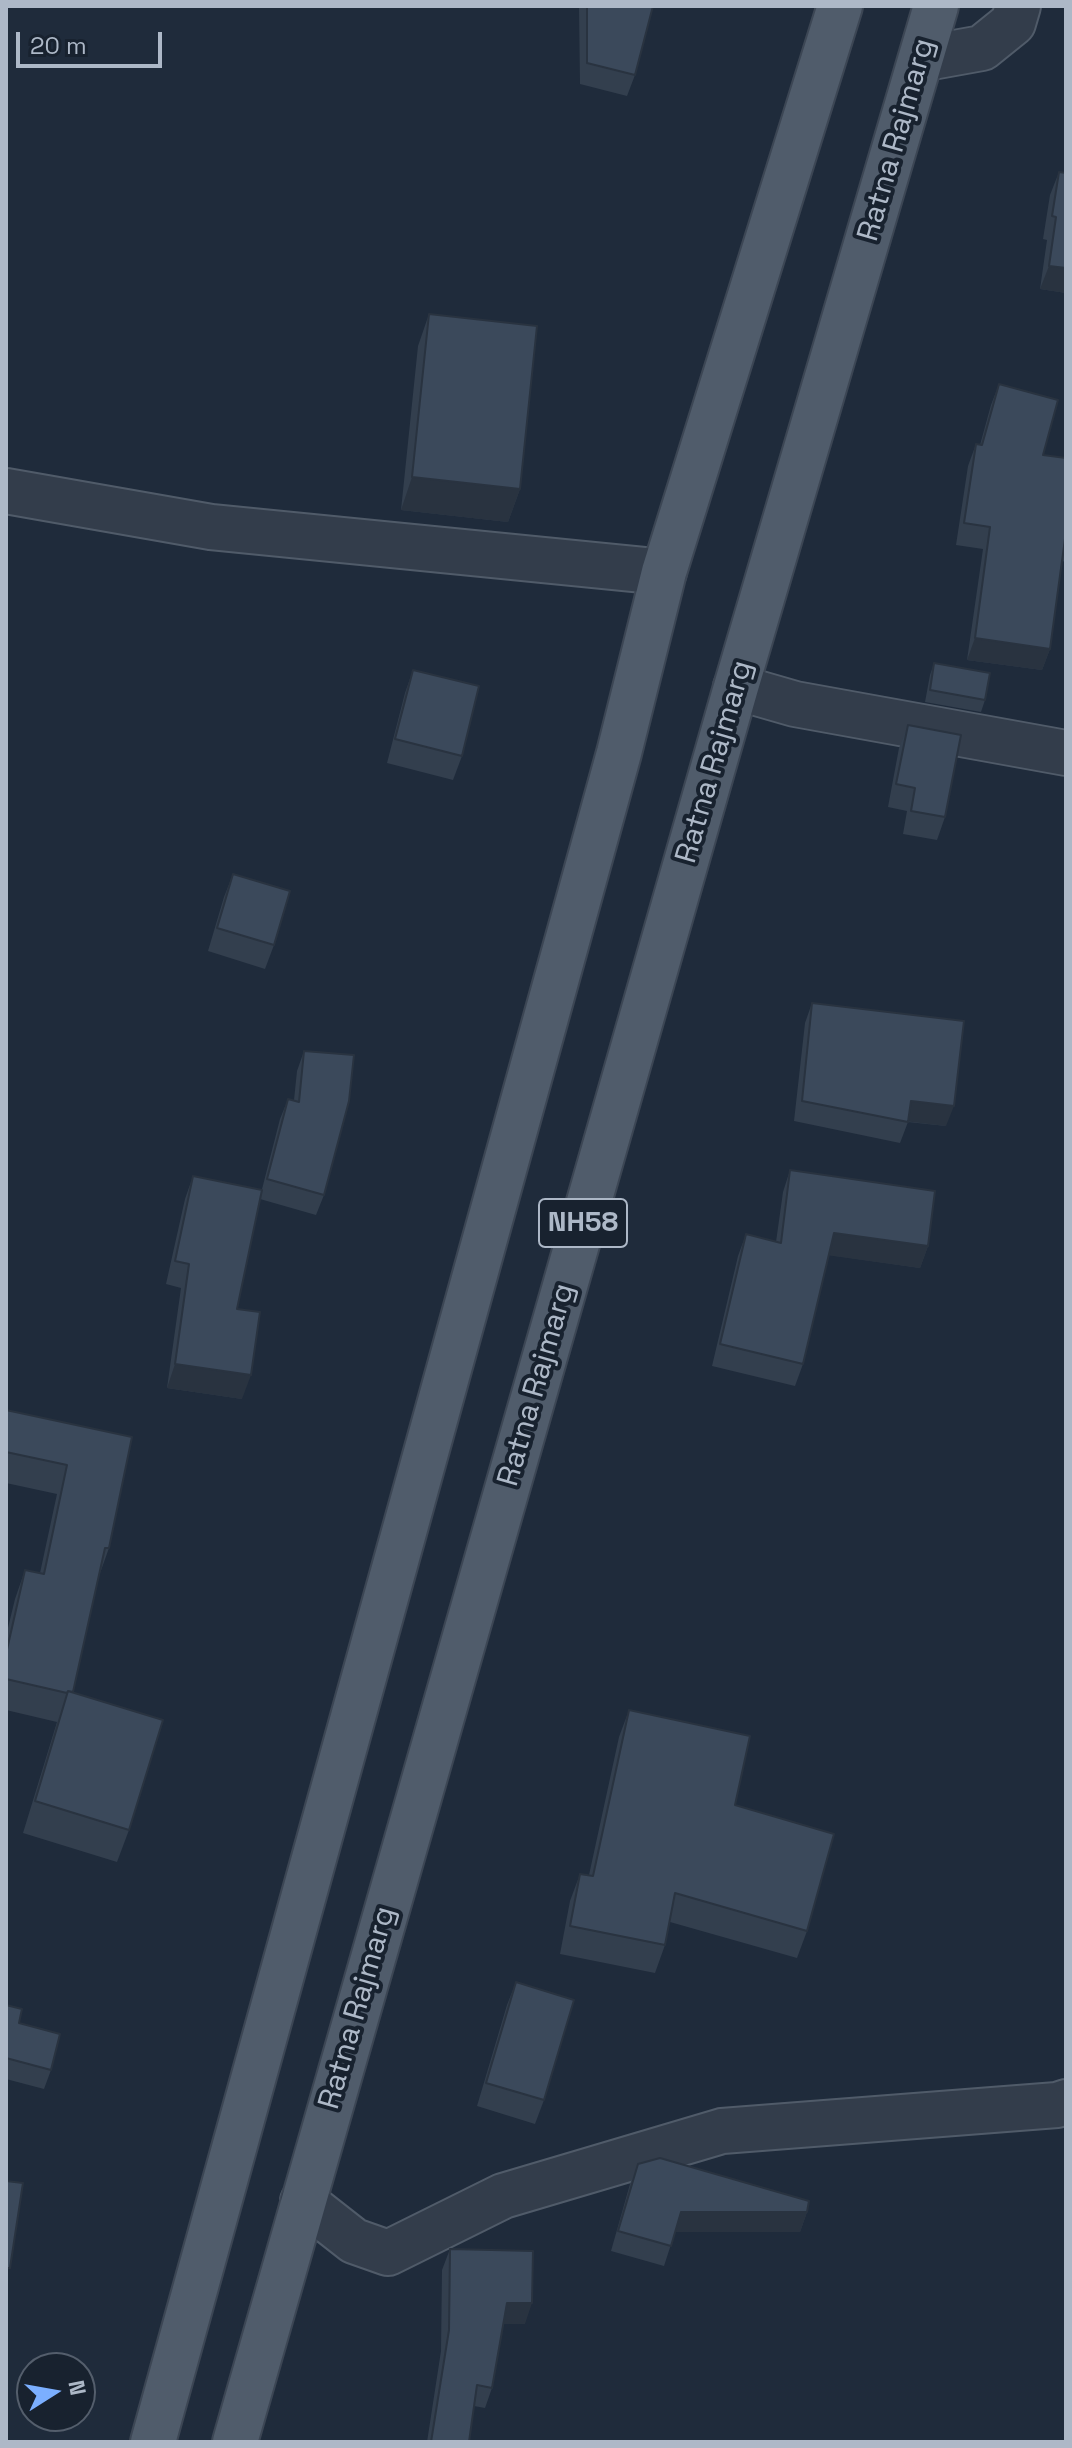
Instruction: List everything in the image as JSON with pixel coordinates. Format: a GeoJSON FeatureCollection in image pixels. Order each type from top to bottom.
{"type":"FeatureCollection","features":[{"type":"Feature","properties":{"kind":"main road","name":"NH58"},"geometry":{"type":"LineString","coordinates":[[153,2442],[619,753],[664,572],[840,6]]}},
{"type":"Feature","properties":{"kind":"main road","name":"Ratna Rajmarg"},"geometry":{"type":"LineString","coordinates":[[235,2442],[736,687],[936,6]]}},
{"type":"Feature","properties":{"kind":"street"},"geometry":{"type":"LineString","coordinates":[[921,59],[982,48],[1013,23],[1018,6]]}},
{"type":"Feature","properties":{"kind":"street"},"geometry":{"type":"LineString","coordinates":[[6,491],[211,527],[664,572]]}},
{"type":"Feature","properties":{"kind":"street"},"geometry":{"type":"LineString","coordinates":[[736,687],[795,704],[1066,753]]}},
{"type":"Feature","properties":{"kind":"street"},"geometry":{"type":"LineString","coordinates":[[303,2201],[354,2241],[388,2253],[503,2196],[722,2131],[1066,2102]]}},
{"type":"Feature","properties":{"kind":"building"},"geometry":{"type":"Polygon","coordinates":[[[587,6],[653,6],[635,75],[587,63],[587,6]]]}},
{"type":"Feature","properties":{"kind":"building"},"geometry":{"type":"Polygon","coordinates":[[[1059,172],[1066,173],[1066,268],[1049,266],[1059,172]]]}},
{"type":"Feature","properties":{"kind":"building"},"geometry":{"type":"Polygon","coordinates":[[[429,314],[537,326],[520,489],[412,477],[429,314]]]}},
{"type":"Feature","properties":{"kind":"building"},"geometry":{"type":"Polygon","coordinates":[[[999,384],[1058,400],[1043,455],[1066,458],[1066,539],[1050,649],[975,638],[990,527],[964,523],[976,444],[982,445],[999,384]]]}},
{"type":"Feature","properties":{"kind":"building"},"geometry":{"type":"Polygon","coordinates":[[[934,663],[990,673],[985,700],[930,690],[934,663]]]}},
{"type":"Feature","properties":{"kind":"building"},"geometry":{"type":"Polygon","coordinates":[[[413,670],[479,686],[462,756],[395,739],[413,670]]]}},
{"type":"Feature","properties":{"kind":"building"},"geometry":{"type":"Polygon","coordinates":[[[908,725],[961,735],[945,817],[911,811],[915,788],[896,784],[908,725]]]}},
{"type":"Feature","properties":{"kind":"building"},"geometry":{"type":"Polygon","coordinates":[[[233,874],[290,891],[274,945],[217,928],[233,874]]]}},
{"type":"Feature","properties":{"kind":"building"},"geometry":{"type":"Polygon","coordinates":[[[812,1003],[964,1021],[954,1106],[911,1101],[908,1122],[802,1101],[812,1003]]]}},
{"type":"Feature","properties":{"kind":"building"},"geometry":{"type":"Polygon","coordinates":[[[304,1051],[354,1055],[349,1101],[324,1195],[267,1179],[288,1099],[299,1102],[304,1051]]]}},
{"type":"Feature","properties":{"kind":"building"},"geometry":{"type":"Polygon","coordinates":[[[790,1170],[935,1191],[928,1246],[834,1233],[803,1364],[720,1344],[746,1234],[781,1243],[790,1170]]]}},
{"type":"Feature","properties":{"kind":"building"},"geometry":{"type":"Polygon","coordinates":[[[193,1176],[262,1190],[237,1309],[260,1312],[251,1375],[175,1364],[189,1264],[175,1261],[193,1176]]]}},
{"type":"Feature","properties":{"kind":"building"},"geometry":{"type":"Polygon","coordinates":[[[6,1410],[132,1437],[109,1548],[105,1548],[73,1692],[6,1679],[6,1654],[25,1570],[44,1574],[67,1465],[6,1452],[6,1410]]]}},
{"type":"Feature","properties":{"kind":"building"},"geometry":{"type":"Polygon","coordinates":[[[68,1691],[163,1720],[129,1830],[35,1801],[68,1691]]]}},
{"type":"Feature","properties":{"kind":"building"},"geometry":{"type":"Polygon","coordinates":[[[629,1710],[750,1736],[735,1805],[834,1834],[807,1931],[675,1893],[665,1945],[570,1926],[580,1874],[593,1876],[629,1710]]]}},
{"type":"Feature","properties":{"kind":"building"},"geometry":{"type":"Polygon","coordinates":[[[516,1982],[574,2000],[544,2100],[486,2083],[516,1982]]]}},
{"type":"Feature","properties":{"kind":"building"},"geometry":{"type":"Polygon","coordinates":[[[6,2005],[22,2009],[19,2023],[60,2034],[51,2070],[6,2058],[6,2005]]]}},
{"type":"Feature","properties":{"kind":"building"},"geometry":{"type":"Polygon","coordinates":[[[660,2158],[809,2201],[807,2212],[681,2212],[671,2246],[618,2231],[638,2164],[660,2158]]]}},
{"type":"Feature","properties":{"kind":"building"},"geometry":{"type":"Polygon","coordinates":[[[6,2181],[23,2183],[10,2268],[6,2268],[6,2181]]]}},
{"type":"Feature","properties":{"kind":"building"},"geometry":{"type":"Polygon","coordinates":[[[450,2249],[533,2251],[532,2303],[507,2303],[492,2388],[477,2385],[469,2442],[431,2442],[449,2330],[450,2249]]]}}]}
